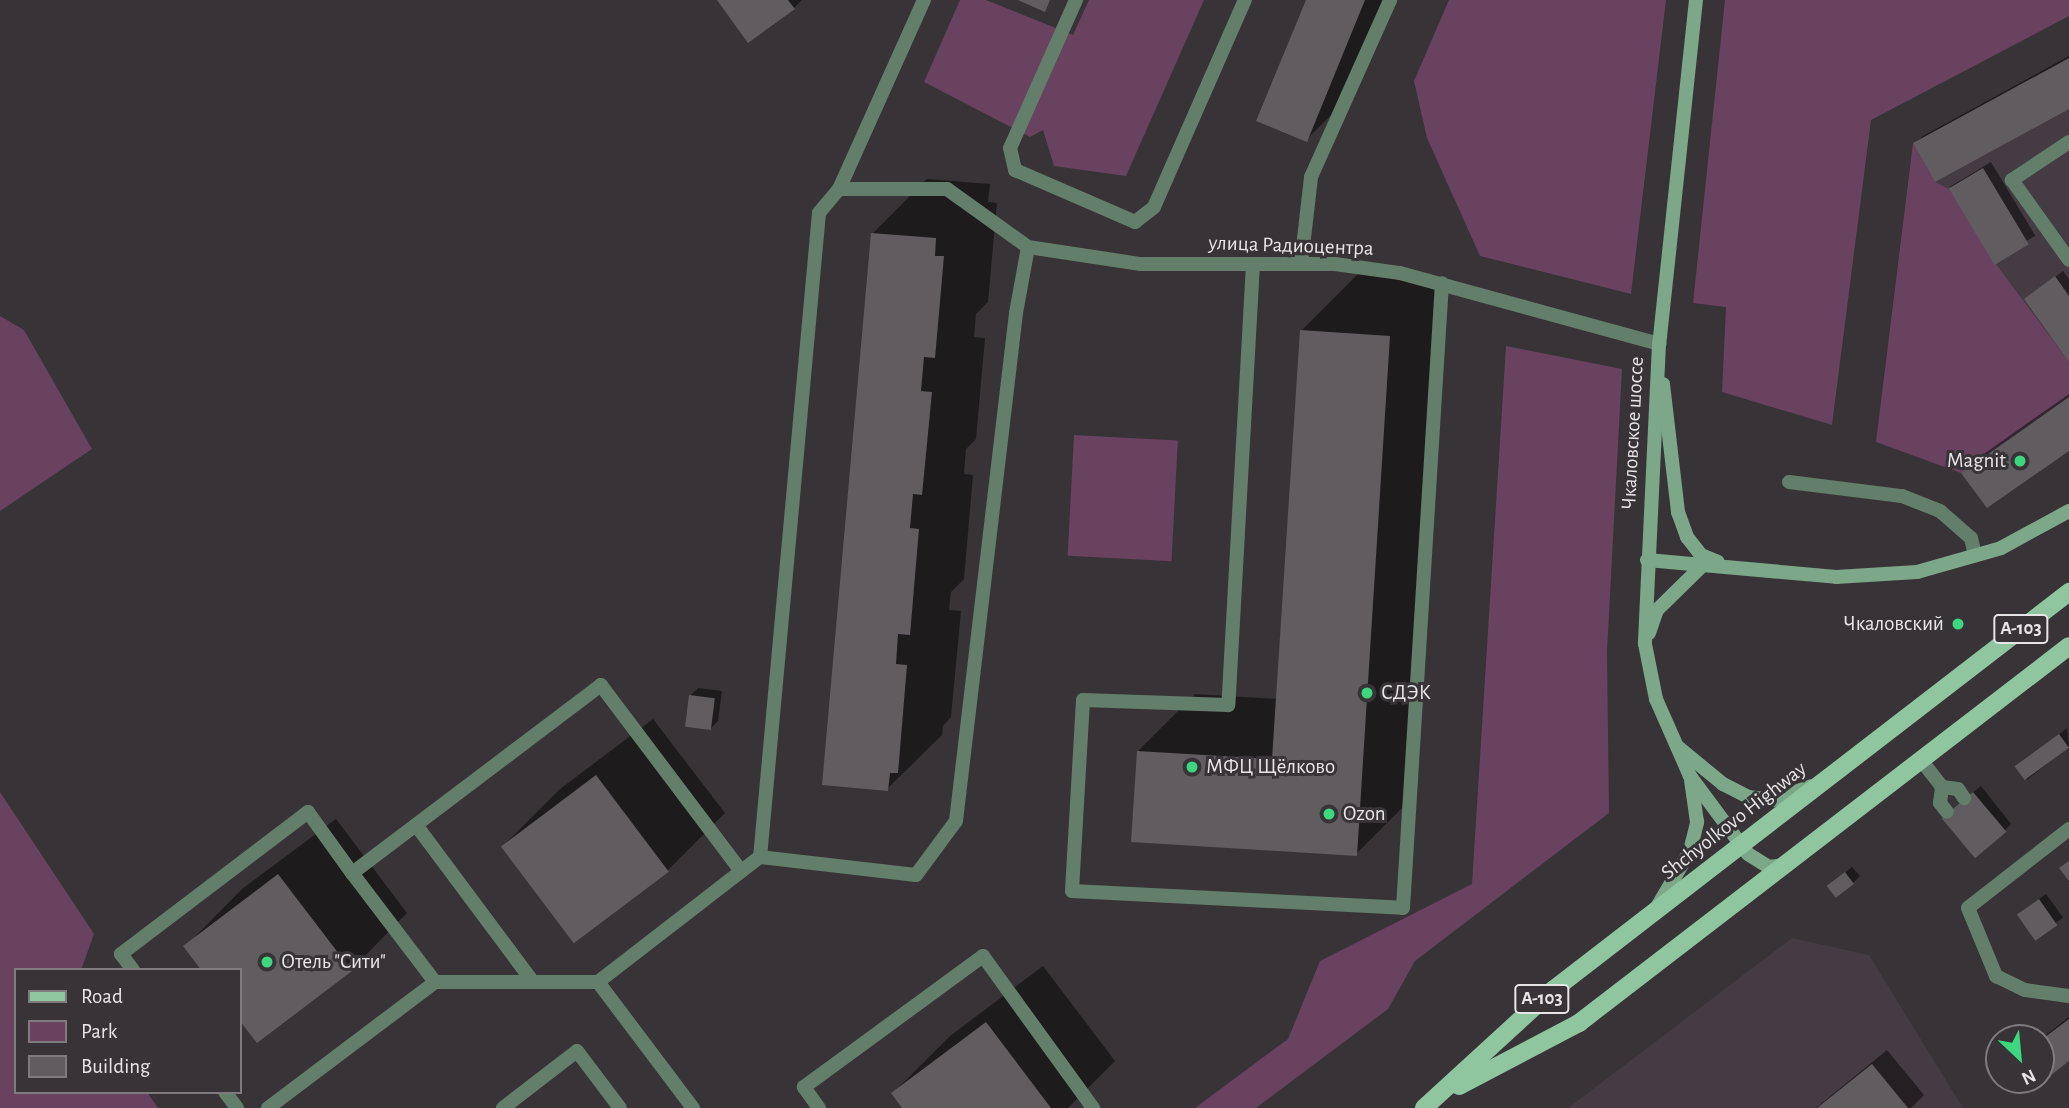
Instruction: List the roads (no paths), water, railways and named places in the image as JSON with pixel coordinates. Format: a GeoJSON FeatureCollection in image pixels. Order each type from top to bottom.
{"type":"FeatureCollection","features":[{"type":"Feature","properties":{"kind":"main road","name":"Shchyolkovo Highway"},"geometry":{"type":"LineString","coordinates":[[1431,1103],[1553,990],[2069,592]]}},
{"type":"Feature","properties":{"kind":"main road","name":"Shchyolkovo Highway"},"geometry":{"type":"LineString","coordinates":[[1431,1103],[1579,1023],[2069,646]]}},
{"type":"Feature","properties":{"kind":"street"},"geometry":{"type":"LineString","coordinates":[[760,856],[819,213],[839,189],[924,0]]}},
{"type":"Feature","properties":{"kind":"street"},"geometry":{"type":"LineString","coordinates":[[1076,0],[1010,148],[1015,170],[1135,222],[1154,207],[1245,0]]}},
{"type":"Feature","properties":{"kind":"street"},"geometry":{"type":"LineString","coordinates":[[1301,264],[1311,177],[1390,0]]}},
{"type":"Feature","properties":{"kind":"street","name":"Чкаловское шоссе"},"geometry":{"type":"LineString","coordinates":[[1696,0],[1659,344],[1645,644],[1656,699],[1673,743],[1690,776],[1740,845]]}},
{"type":"Feature","properties":{"kind":"street"},"geometry":{"type":"LineString","coordinates":[[2069,142],[2012,180],[2069,260]]}},
{"type":"Feature","properties":{"kind":"street","name":"улица Радиоцентра"},"geometry":{"type":"LineString","coordinates":[[839,189],[947,189],[1028,247],[1141,264],[1301,264],[1401,273],[1659,344]]}},
{"type":"Feature","properties":{"kind":"street"},"geometry":{"type":"LineString","coordinates":[[268,1108],[435,982],[598,982],[760,856],[916,875],[956,821],[1016,313],[1028,247]]}},
{"type":"Feature","properties":{"kind":"street"},"geometry":{"type":"LineString","coordinates":[[1253,264],[1228,705],[1083,700],[1072,891],[1403,908],[1442,284]]}},
{"type":"Feature","properties":{"kind":"street"},"geometry":{"type":"LineString","coordinates":[[1659,344],[1678,512],[1687,537],[1701,555],[1733,568]]}},
{"type":"Feature","properties":{"kind":"street"},"geometry":{"type":"LineString","coordinates":[[1789,482],[1902,496],[1940,511],[1970,538],[1975,556]]}},
{"type":"Feature","properties":{"kind":"street"},"geometry":{"type":"LineString","coordinates":[[1647,560],[1836,577],[1917,572],[1975,556],[2069,510]]}},
{"type":"Feature","properties":{"kind":"street"},"geometry":{"type":"LineString","coordinates":[[1645,644],[1657,610],[1703,565]]}},
{"type":"Feature","properties":{"kind":"street"},"geometry":{"type":"LineString","coordinates":[[352,873],[601,685],[741,871]]}},
{"type":"Feature","properties":{"kind":"street"},"geometry":{"type":"LineString","coordinates":[[1673,743],[1723,784],[1748,797],[1773,800],[1823,781]]}},
{"type":"Feature","properties":{"kind":"street"},"geometry":{"type":"LineString","coordinates":[[1921,760],[1942,787],[1958,789],[1964,799]]}},
{"type":"Feature","properties":{"kind":"street"},"geometry":{"type":"LineString","coordinates":[[1655,911],[1690,851],[1697,822],[1690,776]]}},
{"type":"Feature","properties":{"kind":"street"},"geometry":{"type":"LineString","coordinates":[[1942,787],[1940,803],[1947,812]]}},
{"type":"Feature","properties":{"kind":"street"},"geometry":{"type":"LineString","coordinates":[[132,968],[121,954],[307,812],[435,982]]}},
{"type":"Feature","properties":{"kind":"street"},"geometry":{"type":"LineString","coordinates":[[416,825],[533,982]]}},
{"type":"Feature","properties":{"kind":"street"},"geometry":{"type":"LineString","coordinates":[[2069,829],[1968,908],[1996,975],[2025,990],[2069,996]]}},
{"type":"Feature","properties":{"kind":"street"},"geometry":{"type":"LineString","coordinates":[[1740,845],[1760,863],[1784,865]]}},
{"type":"Feature","properties":{"kind":"street"},"geometry":{"type":"LineString","coordinates":[[819,1108],[804,1087],[983,956],[1093,1108]]}},
{"type":"Feature","properties":{"kind":"street"},"geometry":{"type":"LineString","coordinates":[[598,982],[693,1108]]}},
{"type":"Feature","properties":{"kind":"street"},"geometry":{"type":"LineString","coordinates":[[503,1108],[577,1051],[620,1108]]}},
{"type":"Feature","properties":{"kind":"place","name":"Magnit"},"geometry":{"type":"Point","coordinates":[2020,461]}},
{"type":"Feature","properties":{"kind":"place","name":"Чкаловский"},"geometry":{"type":"Point","coordinates":[1958,624]}},
{"type":"Feature","properties":{"kind":"place","name":"СДЭК"},"geometry":{"type":"Point","coordinates":[1367,693]}},
{"type":"Feature","properties":{"kind":"place","name":"МФЦ Щёлково"},"geometry":{"type":"Point","coordinates":[1192,767]}},
{"type":"Feature","properties":{"kind":"place","name":"Ozon"},"geometry":{"type":"Point","coordinates":[1329,814]}},
{"type":"Feature","properties":{"kind":"place","name":"Отель \"Сити\""},"geometry":{"type":"Point","coordinates":[267,962]}}]}
